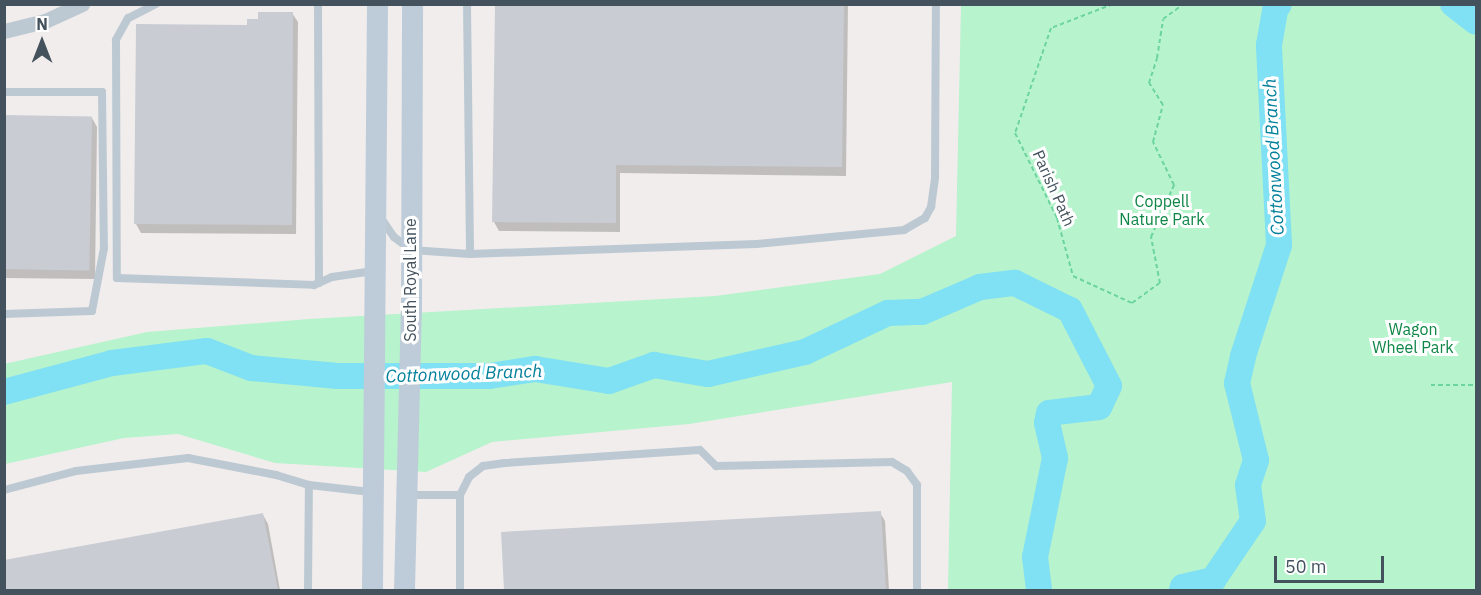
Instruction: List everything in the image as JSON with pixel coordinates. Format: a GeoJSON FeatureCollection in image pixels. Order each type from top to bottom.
{"type":"FeatureCollection","features":[{"type":"Feature","properties":{"kind":"main road"},"geometry":{"type":"LineString","coordinates":[[372,591],[377,4]]}},
{"type":"Feature","properties":{"kind":"main road","name":"South Royal Lane"},"geometry":{"type":"LineString","coordinates":[[404,591],[411,312],[412,4]]}},
{"type":"Feature","properties":{"kind":"main road"},"geometry":{"type":"LineString","coordinates":[[373,492],[388,503],[398,519],[404,555]]}},
{"type":"Feature","properties":{"kind":"street"},"geometry":{"type":"LineString","coordinates":[[4,31],[45,21],[82,4]]}},
{"type":"Feature","properties":{"kind":"lane"},"geometry":{"type":"LineString","coordinates":[[156,4],[128,18],[116,40],[117,278],[314,285],[332,277],[375,271]]}},
{"type":"Feature","properties":{"kind":"lane"},"geometry":{"type":"LineString","coordinates":[[318,4],[319,283]]}},
{"type":"Feature","properties":{"kind":"lane"},"geometry":{"type":"LineString","coordinates":[[466,4],[470,254]]}},
{"type":"Feature","properties":{"kind":"lane"},"geometry":{"type":"LineString","coordinates":[[375,210],[394,237],[411,250],[470,254],[757,244],[904,231],[925,218],[931,207],[935,177],[936,4]]}},
{"type":"Feature","properties":{"kind":"lane"},"geometry":{"type":"LineString","coordinates":[[4,92],[102,92],[104,248],[92,311],[4,314]]}},
{"type":"Feature","properties":{"kind":"lane"},"geometry":{"type":"LineString","coordinates":[[460,591],[460,495],[469,477],[483,466],[700,450],[716,466],[892,462],[907,471],[916,485],[916,591]]}},
{"type":"Feature","properties":{"kind":"lane"},"geometry":{"type":"LineString","coordinates":[[4,490],[76,471],[188,458],[276,475],[309,485],[373,492]]}},
{"type":"Feature","properties":{"kind":"lane"},"geometry":{"type":"LineString","coordinates":[[308,591],[309,485]]}},
{"type":"Feature","properties":{"kind":"lane"},"geometry":{"type":"LineString","coordinates":[[406,495],[460,495]]}},
{"type":"Feature","properties":{"kind":"path","name":"Parish Path"},"geometry":{"type":"LineString","coordinates":[[1113,4],[1051,28],[1016,133],[1057,218],[1074,276],[1132,303],[1160,283],[1151,237],[1174,185],[1153,142],[1163,105],[1149,83],[1157,58],[1163,19],[1184,4]]}},
{"type":"Feature","properties":{"kind":"path"},"geometry":{"type":"LineString","coordinates":[[1431,385],[1476,385]]}},
{"type":"Feature","properties":{"kind":"green space","name":"Coppell Nature Park"},"geometry":{"type":"Polygon","coordinates":[[[961,5],[1476,5],[1476,590],[948,590],[952,382],[689,424],[492,442],[426,472],[275,463],[178,434],[124,438],[5,464],[4,364],[147,332],[309,319],[715,296],[880,274],[956,236],[961,5]]]}},
{"type":"Feature","properties":{"kind":"building"},"geometry":{"type":"Polygon","coordinates":[[[495,4],[844,4],[842,167],[616,165],[616,223],[492,222],[495,4]]]}},
{"type":"Feature","properties":{"kind":"building"},"geometry":{"type":"Polygon","coordinates":[[[258,12],[293,12],[292,225],[134,224],[136,24],[247,25],[247,19],[258,19],[258,12]]]}},
{"type":"Feature","properties":{"kind":"building"},"geometry":{"type":"Polygon","coordinates":[[[4,115],[92,117],[89,271],[4,269],[4,115]]]}},
{"type":"Feature","properties":{"kind":"building"},"geometry":{"type":"Polygon","coordinates":[[[881,511],[886,590],[504,590],[501,532],[881,511]]]}},
{"type":"Feature","properties":{"kind":"building"},"geometry":{"type":"Polygon","coordinates":[[[263,513],[278,590],[4,590],[4,560],[263,513]]]}},
{"type":"Feature","properties":{"kind":"waterway","name":"Cottonwood Branch"},"geometry":{"type":"LineString","coordinates":[[1182,590],[1183,587],[1213,580],[1253,521],[1248,485],[1256,460],[1237,383],[1243,356],[1279,245],[1269,45],[1275,10],[1279,4]]}},
{"type":"Feature","properties":{"kind":"waterway","name":"Cottonwood Branch"},"geometry":{"type":"LineString","coordinates":[[1453,4],[1476,22]]}},
{"type":"Feature","properties":{"kind":"waterway","name":"Cottonwood Branch"},"geometry":{"type":"LineString","coordinates":[[4,392],[112,363],[207,351],[251,368],[338,376],[489,376],[535,369],[609,381],[654,365],[708,374],[805,352],[888,313],[922,312],[980,287],[1015,283],[1070,310],[1109,386],[1099,407],[1049,413],[1047,423],[1055,458],[1035,557],[1039,590]]}},
{"type":"Feature","properties":{"kind":"park label","name":"Wagon Wheel Park"},"geometry":{"type":"Point","coordinates":[1413,338]}}]}
